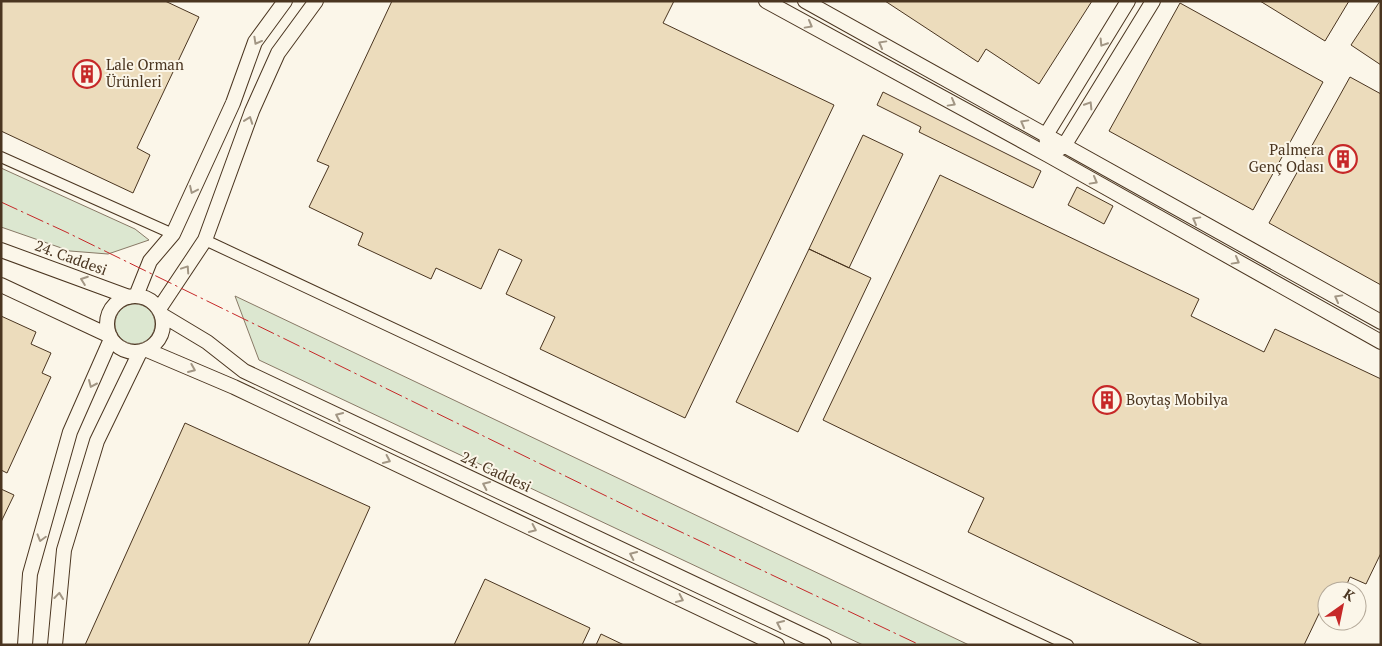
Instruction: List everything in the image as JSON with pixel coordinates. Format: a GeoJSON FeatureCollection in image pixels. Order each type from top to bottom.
{"type":"FeatureCollection","features":[{"type":"Feature","properties":{"kind":"street"},"geometry":{"type":"LineString","coordinates":[[133,296],[150,261],[173,234],[233,103],[255,42],[285,1]]}},
{"type":"Feature","properties":{"kind":"street"},"geometry":{"type":"LineString","coordinates":[[160,312],[205,240],[252,111],[278,53],[316,1]]}},
{"type":"Feature","properties":{"kind":"street"},"geometry":{"type":"LineString","coordinates":[[766,1],[1048,155],[1381,342]]}},
{"type":"Feature","properties":{"kind":"street"},"geometry":{"type":"LineString","coordinates":[[805,1],[1381,322]]}},
{"type":"Feature","properties":{"kind":"street"},"geometry":{"type":"LineString","coordinates":[[1048,155],[1046,135],[1128,1]]}},
{"type":"Feature","properties":{"kind":"street"},"geometry":{"type":"LineString","coordinates":[[1048,155],[1064,146],[1153,1]]}},
{"type":"Feature","properties":{"kind":"street"},"geometry":{"type":"LineString","coordinates":[[1,157],[173,234]]}},
{"type":"Feature","properties":{"kind":"street"},"geometry":{"type":"LineString","coordinates":[[205,240],[1068,645]]}},
{"type":"Feature","properties":{"kind":"street","name":"24. Caddesi"},"geometry":{"type":"LineString","coordinates":[[1,250],[133,296]]}},
{"type":"Feature","properties":{"kind":"street"},"geometry":{"type":"LineString","coordinates":[[1,285],[110,337],[116,344],[127,351],[144,351],[234,387],[778,645]]}},
{"type":"Feature","properties":{"kind":"street"},"geometry":{"type":"LineString","coordinates":[[25,645],[30,574],[68,441],[110,337],[107,326],[109,313],[117,302],[133,296],[149,300],[160,312],[163,329],[157,341],[144,351],[97,441],[64,550],[55,645]]}},
{"type":"Feature","properties":{"kind":"street","name":"24. Caddesi"},"geometry":{"type":"LineString","coordinates":[[160,312],[207,342],[244,371],[824,645]]}},
{"type":"Feature","properties":{"kind":"green space"},"geometry":{"type":"Polygon","coordinates":[[[1,168],[135,229],[149,240],[108,254],[70,251],[1,227],[1,168]]]}},
{"type":"Feature","properties":{"kind":"green space"},"geometry":{"type":"Polygon","coordinates":[[[235,296],[969,645],[863,645],[259,360],[235,296]]]}},
{"type":"Feature","properties":{"kind":"green space"},"geometry":{"type":"Polygon","coordinates":[[[131,304],[139,304],[146,307],[152,313],[155,324],[152,335],[146,341],[139,344],[131,344],[124,341],[118,335],[115,328],[115,320],[118,313],[124,307],[131,304]]]}},
{"type":"Feature","properties":{"kind":"building","name":"Lale Orman Ürünleri"},"geometry":{"type":"Polygon","coordinates":[[[1,1],[165,1],[199,17],[137,148],[150,155],[133,193],[1,131],[1,1]]]}},
{"type":"Feature","properties":{"kind":"building"},"geometry":{"type":"Polygon","coordinates":[[[392,1],[674,1],[663,23],[834,105],[685,418],[540,349],[555,317],[506,294],[522,260],[499,249],[481,289],[436,268],[431,279],[358,245],[363,233],[309,207],[329,166],[317,161],[392,1]]]}},
{"type":"Feature","properties":{"kind":"building"},"geometry":{"type":"Polygon","coordinates":[[[885,1],[1092,1],[1039,84],[986,49],[978,62],[885,1]]]}},
{"type":"Feature","properties":{"kind":"building"},"geometry":{"type":"Polygon","coordinates":[[[1260,1],[1349,1],[1325,41],[1260,1]]]}},
{"type":"Feature","properties":{"kind":"building"},"geometry":{"type":"Polygon","coordinates":[[[1381,1],[1381,65],[1351,45],[1381,1]]]}},
{"type":"Feature","properties":{"kind":"building"},"geometry":{"type":"Polygon","coordinates":[[[1180,3],[1323,82],[1253,210],[1109,131],[1180,3]]]}},
{"type":"Feature","properties":{"kind":"building","name":"Palmera Genç Odası"},"geometry":{"type":"Polygon","coordinates":[[[1350,77],[1381,94],[1381,285],[1269,223],[1350,77]]]}},
{"type":"Feature","properties":{"kind":"building"},"geometry":{"type":"Polygon","coordinates":[[[883,92],[1041,171],[1033,188],[919,132],[921,127],[877,105],[883,92]]]}},
{"type":"Feature","properties":{"kind":"building"},"geometry":{"type":"Polygon","coordinates":[[[863,135],[903,154],[849,268],[809,249],[863,135]]]}},
{"type":"Feature","properties":{"kind":"building","name":"Boytaş Mobilya"},"geometry":{"type":"Polygon","coordinates":[[[940,175],[1199,299],[1191,316],[1264,352],[1275,329],[1381,379],[1381,553],[1367,582],[1350,577],[1348,581],[1317,581],[1317,618],[1304,645],[1203,645],[968,532],[984,498],[823,420],[940,175]]]}},
{"type":"Feature","properties":{"kind":"building"},"geometry":{"type":"Polygon","coordinates":[[[1077,187],[1113,206],[1104,224],[1068,205],[1077,187]]]}},
{"type":"Feature","properties":{"kind":"building"},"geometry":{"type":"Polygon","coordinates":[[[809,249],[871,278],[798,432],[736,402],[809,249]]]}},
{"type":"Feature","properties":{"kind":"building"},"geometry":{"type":"Polygon","coordinates":[[[1,316],[36,332],[31,344],[51,353],[42,373],[51,377],[7,473],[1,470],[1,316]]]}},
{"type":"Feature","properties":{"kind":"building"},"geometry":{"type":"Polygon","coordinates":[[[185,423],[370,507],[308,645],[85,645],[185,423]]]}},
{"type":"Feature","properties":{"kind":"building"},"geometry":{"type":"Polygon","coordinates":[[[1,489],[14,495],[1,522],[1,489]]]}},
{"type":"Feature","properties":{"kind":"building"},"geometry":{"type":"Polygon","coordinates":[[[485,579],[590,628],[582,645],[454,645],[485,579]]]}},
{"type":"Feature","properties":{"kind":"building"},"geometry":{"type":"Polygon","coordinates":[[[601,634],[624,645],[596,645],[601,634]]]}},
{"type":"Feature","properties":{"kind":"power"},"geometry":{"type":"LineString","coordinates":[[1,202],[643,514],[920,645]]}},
{"type":"Feature","properties":{"kind":"place","name":"Lale Orman Ürünleri"},"geometry":{"type":"Point","coordinates":[87,74]}},
{"type":"Feature","properties":{"kind":"place","name":"Palmera Genç Odası"},"geometry":{"type":"Point","coordinates":[1343,159]}},
{"type":"Feature","properties":{"kind":"place","name":"Boytaş Mobilya"},"geometry":{"type":"Point","coordinates":[1107,400]}}]}
